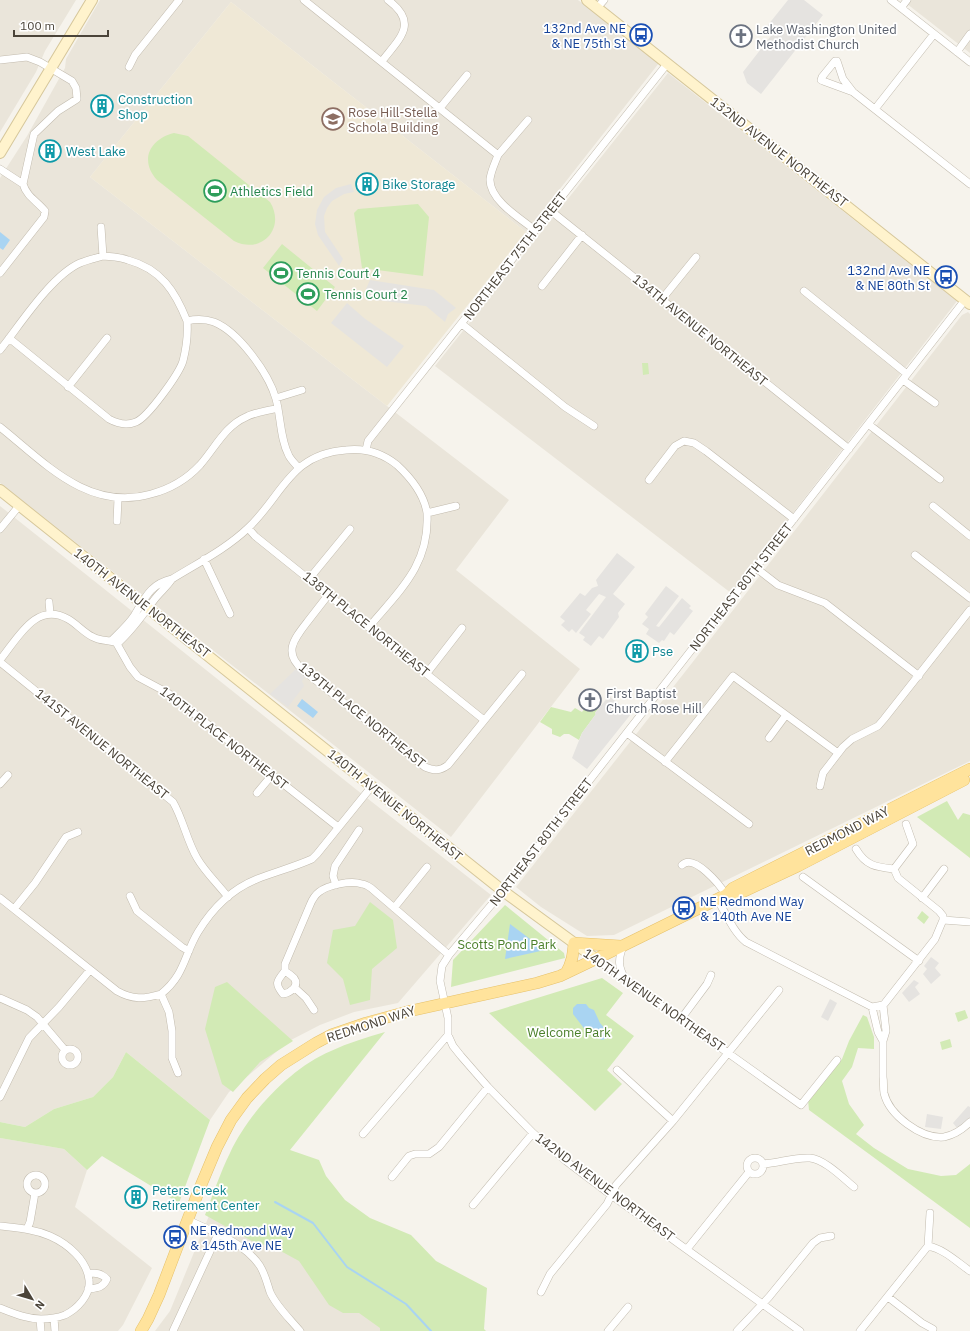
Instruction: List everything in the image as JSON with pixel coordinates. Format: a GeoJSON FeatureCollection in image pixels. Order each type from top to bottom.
{"type":"FeatureCollection","features":[{"type":"Feature","properties":{"kind":"main road"},"geometry":{"type":"LineString","coordinates":[[0,153],[49,68],[85,0]]}},
{"type":"Feature","properties":{"kind":"main road"},"geometry":{"type":"LineString","coordinates":[[0,142],[92,0]]}},
{"type":"Feature","properties":{"kind":"main road","name":"132ND AVENUE NORTHEAST"},"geometry":{"type":"LineString","coordinates":[[587,0],[968,302]]}},
{"type":"Feature","properties":{"kind":"main road","name":"140TH AVENUE NORTHEAST"},"geometry":{"type":"LineString","coordinates":[[0,490],[503,891],[596,959]]}},
{"type":"Feature","properties":{"kind":"main road","name":"REDMOND WAY"},"geometry":{"type":"LineString","coordinates":[[141,1331],[159,1295],[217,1147],[231,1120],[247,1098],[271,1074],[304,1050],[331,1035],[374,1021],[444,1003],[536,983],[566,973],[721,897],[733,888],[970,769]]}},
{"type":"Feature","properties":{"kind":"main road","name":"REDMOND WAY"},"geometry":{"type":"LineString","coordinates":[[721,897],[736,895],[798,866],[970,777]]}},
{"type":"Feature","properties":{"kind":"main road"},"geometry":{"type":"LineString","coordinates":[[566,973],[574,956],[574,943],[622,946]]}},
{"type":"Feature","properties":{"kind":"street"},"geometry":{"type":"LineString","coordinates":[[129,67],[135,55],[179,0]]}},
{"type":"Feature","properties":{"kind":"street"},"geometry":{"type":"LineString","coordinates":[[304,0],[498,155]]}},
{"type":"Feature","properties":{"kind":"street"},"geometry":{"type":"LineString","coordinates":[[382,61],[404,31],[405,23],[402,14],[397,7],[388,0]]}},
{"type":"Feature","properties":{"kind":"street"},"geometry":{"type":"LineString","coordinates":[[597,8],[604,0]]}},
{"type":"Feature","properties":{"kind":"street"},"geometry":{"type":"LineString","coordinates":[[891,0],[970,62]]}},
{"type":"Feature","properties":{"kind":"street"},"geometry":{"type":"LineString","coordinates":[[901,8],[907,0]]}},
{"type":"Feature","properties":{"kind":"street"},"geometry":{"type":"LineString","coordinates":[[875,109],[934,34]]}},
{"type":"Feature","properties":{"kind":"street"},"geometry":{"type":"LineString","coordinates":[[957,52],[970,34]]}},
{"type":"Feature","properties":{"kind":"street"},"geometry":{"type":"LineString","coordinates":[[0,60],[27,58],[40,62],[72,81],[76,88],[77,99],[58,111],[34,134],[23,184],[26,192],[45,211],[44,217],[0,273]]}},
{"type":"Feature","properties":{"kind":"street"},"geometry":{"type":"LineString","coordinates":[[853,92],[821,80],[835,61],[837,61],[843,79],[853,92],[970,184]]}},
{"type":"Feature","properties":{"kind":"street","name":"NORTHEAST 75TH STREET"},"geometry":{"type":"LineString","coordinates":[[366,450],[368,441],[667,64]]}},
{"type":"Feature","properties":{"kind":"street"},"geometry":{"type":"LineString","coordinates":[[440,108],[467,75]]}},
{"type":"Feature","properties":{"kind":"street"},"geometry":{"type":"LineString","coordinates":[[528,120],[498,155],[490,181],[497,197],[508,209],[535,230]]}},
{"type":"Feature","properties":{"kind":"street"},"geometry":{"type":"LineString","coordinates":[[0,169],[23,184]]}},
{"type":"Feature","properties":{"kind":"street","name":"134TH AVENUE NORTHEAST"},"geometry":{"type":"LineString","coordinates":[[551,211],[849,449]]}},
{"type":"Feature","properties":{"kind":"street"},"geometry":{"type":"LineString","coordinates":[[101,226],[103,256]]}},
{"type":"Feature","properties":{"kind":"street"},"geometry":{"type":"LineString","coordinates":[[542,286],[582,235]]}},
{"type":"Feature","properties":{"kind":"street"},"geometry":{"type":"LineString","coordinates":[[0,350],[9,338],[49,288],[65,272],[79,264],[103,256],[128,259],[154,271],[170,286],[187,321],[183,362],[174,379],[138,421],[123,424],[109,419],[9,338]]}},
{"type":"Feature","properties":{"kind":"street"},"geometry":{"type":"LineString","coordinates":[[662,299],[696,257]]}},
{"type":"Feature","properties":{"kind":"street"},"geometry":{"type":"LineString","coordinates":[[804,291],[935,403]]}},
{"type":"Feature","properties":{"kind":"street","name":"NORTHEAST 80TH STREET"},"geometry":{"type":"LineString","coordinates":[[442,966],[449,955],[503,891],[905,377],[968,302]]}},
{"type":"Feature","properties":{"kind":"street"},"geometry":{"type":"LineString","coordinates":[[187,321],[197,319],[215,322],[223,327],[252,354],[266,376],[276,398],[283,440],[290,457],[299,468]]}},
{"type":"Feature","properties":{"kind":"street"},"geometry":{"type":"LineString","coordinates":[[462,324],[565,407],[594,426]]}},
{"type":"Feature","properties":{"kind":"street"},"geometry":{"type":"LineString","coordinates":[[68,387],[107,338]]}},
{"type":"Feature","properties":{"kind":"street"},"geometry":{"type":"LineString","coordinates":[[276,398],[302,390]]}},
{"type":"Feature","properties":{"kind":"street"},"geometry":{"type":"LineString","coordinates":[[0,427],[60,475],[74,484],[88,492],[118,499],[143,497],[174,485],[188,476],[200,464],[224,433],[235,423],[246,416],[278,408]]}},
{"type":"Feature","properties":{"kind":"street"},"geometry":{"type":"LineString","coordinates":[[868,424],[940,479]]}},
{"type":"Feature","properties":{"kind":"street"},"geometry":{"type":"LineString","coordinates":[[649,480],[675,446],[684,441],[694,443],[794,519]]}},
{"type":"Feature","properties":{"kind":"street"},"geometry":{"type":"LineString","coordinates":[[0,661],[27,626],[43,614],[50,613],[69,619],[91,637],[114,643],[133,616],[145,606],[154,587],[162,581],[172,579],[224,547],[248,528],[299,468],[306,462],[319,455],[332,451],[366,450],[392,462],[412,481],[426,504],[428,524],[423,552],[417,565],[410,578],[369,627]]}},
{"type":"Feature","properties":{"kind":"street"},"geometry":{"type":"LineString","coordinates":[[117,521],[118,499]]}},
{"type":"Feature","properties":{"kind":"street"},"geometry":{"type":"LineString","coordinates":[[0,529],[19,506]]}},
{"type":"Feature","properties":{"kind":"street"},"geometry":{"type":"LineString","coordinates":[[427,513],[456,506]]}},
{"type":"Feature","properties":{"kind":"street"},"geometry":{"type":"LineString","coordinates":[[934,506],[970,536]]}},
{"type":"Feature","properties":{"kind":"street","name":"138TH PLACE NORTHEAST"},"geometry":{"type":"LineString","coordinates":[[248,528],[255,536],[484,720]]}},
{"type":"Feature","properties":{"kind":"street"},"geometry":{"type":"LineString","coordinates":[[309,579],[350,529]]}},
{"type":"Feature","properties":{"kind":"street"},"geometry":{"type":"LineString","coordinates":[[915,555],[970,598]]}},
{"type":"Feature","properties":{"kind":"street"},"geometry":{"type":"LineString","coordinates":[[204,559],[230,614]]}},
{"type":"Feature","properties":{"kind":"street"},"geometry":{"type":"LineString","coordinates":[[756,568],[778,585],[825,603],[919,676]]}},
{"type":"Feature","properties":{"kind":"street","name":"139TH PLACE NORTHEAST"},"geometry":{"type":"LineString","coordinates":[[329,594],[293,642],[292,654],[298,665],[419,762],[432,770],[438,770],[448,765],[484,720]]}},
{"type":"Feature","properties":{"kind":"street"},"geometry":{"type":"LineString","coordinates":[[49,602],[50,613]]}},
{"type":"Feature","properties":{"kind":"street"},"geometry":{"type":"LineString","coordinates":[[820,786],[823,774],[843,747],[852,739],[878,726],[970,610]]}},
{"type":"Feature","properties":{"kind":"street"},"geometry":{"type":"LineString","coordinates":[[427,673],[462,628]]}},
{"type":"Feature","properties":{"kind":"street","name":"140TH PLACE NORTHEAST"},"geometry":{"type":"LineString","coordinates":[[114,643],[130,668],[138,676],[168,693],[338,827]]}},
{"type":"Feature","properties":{"kind":"street","name":"141ST AVENUE NORTHEAST"},"geometry":{"type":"LineString","coordinates":[[0,661],[173,802],[201,866],[228,897]]}},
{"type":"Feature","properties":{"kind":"street"},"geometry":{"type":"LineString","coordinates":[[484,720],[522,674]]}},
{"type":"Feature","properties":{"kind":"street"},"geometry":{"type":"LineString","coordinates":[[666,762],[733,676],[838,754]]}},
{"type":"Feature","properties":{"kind":"street"},"geometry":{"type":"LineString","coordinates":[[769,738],[786,715]]}},
{"type":"Feature","properties":{"kind":"street"},"geometry":{"type":"LineString","coordinates":[[627,733],[749,824]]}},
{"type":"Feature","properties":{"kind":"street"},"geometry":{"type":"LineString","coordinates":[[0,784],[8,775]]}},
{"type":"Feature","properties":{"kind":"street"},"geometry":{"type":"LineString","coordinates":[[257,793],[272,775]]}},
{"type":"Feature","properties":{"kind":"street"},"geometry":{"type":"LineString","coordinates":[[0,898],[117,991],[126,996],[148,998],[161,994],[170,987],[179,976],[198,933],[208,918],[228,897],[242,887],[256,880],[312,859],[372,786]]}},
{"type":"Feature","properties":{"kind":"street"},"geometry":{"type":"LineString","coordinates":[[894,869],[913,844],[906,824]]}},
{"type":"Feature","properties":{"kind":"street"},"geometry":{"type":"LineString","coordinates":[[336,885],[333,876],[335,866],[359,830]]}},
{"type":"Feature","properties":{"kind":"street"},"geometry":{"type":"LineString","coordinates":[[14,910],[35,883],[66,837],[78,832]]}},
{"type":"Feature","properties":{"kind":"street"},"geometry":{"type":"LineString","coordinates":[[856,849],[864,861],[872,866],[894,869]]}},
{"type":"Feature","properties":{"kind":"street"},"geometry":{"type":"LineString","coordinates":[[682,865],[689,862],[695,864],[720,884],[721,897],[726,913],[735,930],[746,942],[872,1007],[883,1005],[919,961],[935,939],[943,920],[943,916],[939,911],[898,878],[894,869]]}},
{"type":"Feature","properties":{"kind":"street"},"geometry":{"type":"LineString","coordinates":[[394,908],[427,867]]}},
{"type":"Feature","properties":{"kind":"street"},"geometry":{"type":"LineString","coordinates":[[922,898],[944,869]]}},
{"type":"Feature","properties":{"kind":"street"},"geometry":{"type":"LineString","coordinates":[[803,877],[919,961]]}},
{"type":"Feature","properties":{"kind":"street"},"geometry":{"type":"LineString","coordinates":[[285,972],[294,978],[296,983],[295,988],[292,991],[282,994],[277,987],[277,984],[279,978],[285,972],[285,964],[310,905],[318,892],[336,885],[361,883],[371,888],[449,955]]}},
{"type":"Feature","properties":{"kind":"street"},"geometry":{"type":"LineString","coordinates":[[130,896],[137,911],[189,951]]}},
{"type":"Feature","properties":{"kind":"street"},"geometry":{"type":"LineString","coordinates":[[943,920],[970,922]]}},
{"type":"Feature","properties":{"kind":"street"},"geometry":{"type":"LineString","coordinates":[[622,946],[619,963],[620,969],[626,981]]}},
{"type":"Feature","properties":{"kind":"street","name":"140TH AVENUE NORTHEAST"},"geometry":{"type":"LineString","coordinates":[[596,959],[800,1105],[837,1060]]}},
{"type":"Feature","properties":{"kind":"street","name":"142ND AVENUE NORTHEAST"},"geometry":{"type":"LineString","coordinates":[[442,966],[440,981],[448,1018],[448,1035],[453,1046],[488,1087],[533,1133],[611,1195],[800,1331]]}},
{"type":"Feature","properties":{"kind":"street"},"geometry":{"type":"LineString","coordinates":[[0,1097],[3,1084],[29,1038],[59,1007],[90,970]]}},
{"type":"Feature","properties":{"kind":"street"},"geometry":{"type":"LineString","coordinates":[[680,1019],[707,984],[711,975]]}},
{"type":"Feature","properties":{"kind":"street"},"geometry":{"type":"LineString","coordinates":[[295,988],[306,998],[314,1010]]}},
{"type":"Feature","properties":{"kind":"street"},"geometry":{"type":"LineString","coordinates":[[541,1292],[550,1274],[607,1204],[616,1185],[673,1121],[779,990]]}},
{"type":"Feature","properties":{"kind":"street"},"geometry":{"type":"LineString","coordinates":[[161,994],[170,1012],[172,1058],[178,1074]]}},
{"type":"Feature","properties":{"kind":"street"},"geometry":{"type":"LineString","coordinates":[[0,998],[27,1010],[43,1023],[65,1050]]}},
{"type":"Feature","properties":{"kind":"street"},"geometry":{"type":"LineString","coordinates":[[883,1005],[886,1031],[883,1041],[884,1092],[888,1103],[894,1112],[919,1131],[932,1136],[944,1136],[955,1133],[964,1128],[970,1122]]}},
{"type":"Feature","properties":{"kind":"street"},"geometry":{"type":"LineString","coordinates":[[872,1007],[878,1032],[883,1041]]}},
{"type":"Feature","properties":{"kind":"street"},"geometry":{"type":"LineString","coordinates":[[363,1134],[448,1035]]}},
{"type":"Feature","properties":{"kind":"street"},"geometry":{"type":"LineString","coordinates":[[617,1070],[673,1121]]}},
{"type":"Feature","properties":{"kind":"street"},"geometry":{"type":"LineString","coordinates":[[392,1177],[409,1156],[415,1154],[429,1154],[439,1147],[488,1087]]}},
{"type":"Feature","properties":{"kind":"street"},"geometry":{"type":"LineString","coordinates":[[474,1204],[533,1133]]}},
{"type":"Feature","properties":{"kind":"street"},"geometry":{"type":"LineString","coordinates":[[755,1157],[758,1158],[763,1164],[763,1169],[760,1173],[754,1174],[749,1172],[747,1167],[750,1159],[755,1157]]}},
{"type":"Feature","properties":{"kind":"street"},"geometry":{"type":"LineString","coordinates":[[763,1164],[803,1158],[816,1159],[825,1164],[854,1187]]}},
{"type":"Feature","properties":{"kind":"street"},"geometry":{"type":"LineString","coordinates":[[687,1249],[749,1172]]}},
{"type":"Feature","properties":{"kind":"street"},"geometry":{"type":"LineString","coordinates":[[27,1229],[30,1222],[35,1193]]}},
{"type":"Feature","properties":{"kind":"street"},"geometry":{"type":"LineString","coordinates":[[860,1331],[928,1246],[930,1213]]}},
{"type":"Feature","properties":{"kind":"street"},"geometry":{"type":"LineString","coordinates":[[188,1220],[238,1244],[260,1266],[271,1293],[286,1315],[300,1331]]}},
{"type":"Feature","properties":{"kind":"street"},"geometry":{"type":"LineString","coordinates":[[0,1226],[27,1229],[51,1236],[72,1250],[85,1266],[90,1281],[86,1296],[80,1304],[64,1315],[40,1320],[24,1317],[0,1308]]}},
{"type":"Feature","properties":{"kind":"street"},"geometry":{"type":"LineString","coordinates":[[173,1331],[218,1234]]}},
{"type":"Feature","properties":{"kind":"street"},"geometry":{"type":"LineString","coordinates":[[737,1331],[769,1296],[813,1243],[820,1238],[831,1236]]}},
{"type":"Feature","properties":{"kind":"street"},"geometry":{"type":"LineString","coordinates":[[928,1246],[936,1248],[970,1271]]}},
{"type":"Feature","properties":{"kind":"street"},"geometry":{"type":"LineString","coordinates":[[88,1273],[98,1273],[107,1279],[105,1284],[100,1287],[88,1289]]}},
{"type":"Feature","properties":{"kind":"street"},"geometry":{"type":"LineString","coordinates":[[888,1297],[922,1323],[933,1329]]}},
{"type":"Feature","properties":{"kind":"street"},"geometry":{"type":"LineString","coordinates":[[608,1331],[628,1307]]}},
{"type":"Feature","properties":{"kind":"street"},"geometry":{"type":"LineString","coordinates":[[54,1318],[55,1331]]}},
{"type":"Feature","properties":{"kind":"street"},"geometry":{"type":"LineString","coordinates":[[40,1320],[41,1331]]}},
{"type":"Feature","properties":{"kind":"shaded area"},"geometry":{"type":"Polygon","coordinates":[[[0,0],[76,0],[45,51],[36,72],[0,132],[0,0]]]}},
{"type":"Feature","properties":{"kind":"shaded area"},"geometry":{"type":"Polygon","coordinates":[[[100,0],[578,0],[659,63],[526,232],[231,2],[90,177],[509,500],[456,570],[580,669],[451,837],[0,483],[0,178],[27,136],[65,68],[66,59],[100,0]]]}},
{"type":"Feature","properties":{"kind":"shaded area"},"geometry":{"type":"Polygon","coordinates":[[[788,0],[804,0],[823,15],[761,94],[747,83],[743,72],[771,36],[767,34],[768,25],[788,0]]]}},
{"type":"Feature","properties":{"kind":"shaded area"},"geometry":{"type":"Polygon","coordinates":[[[902,0],[970,0],[970,53],[902,0]]]}},
{"type":"Feature","properties":{"kind":"shaded area"},"geometry":{"type":"Polygon","coordinates":[[[231,2],[526,232],[387,406],[90,177],[231,2]]]}},
{"type":"Feature","properties":{"kind":"shaded area"},"geometry":{"type":"Polygon","coordinates":[[[668,73],[957,301],[731,593],[435,366],[668,73]]]}},
{"type":"Feature","properties":{"kind":"shaded area"},"geometry":{"type":"Polygon","coordinates":[[[351,184],[354,192],[344,194],[332,201],[324,216],[325,232],[343,259],[339,266],[318,235],[315,224],[317,210],[324,197],[336,188],[351,184]]]}},
{"type":"Feature","properties":{"kind":"shaded area"},"geometry":{"type":"Polygon","coordinates":[[[370,280],[434,290],[456,308],[448,314],[445,322],[426,306],[367,299],[366,289],[370,280]]]}},
{"type":"Feature","properties":{"kind":"shaded area"},"geometry":{"type":"Polygon","coordinates":[[[347,303],[364,318],[404,346],[387,367],[331,323],[347,303]]]}},
{"type":"Feature","properties":{"kind":"shaded area"},"geometry":{"type":"Polygon","coordinates":[[[968,312],[970,314],[970,761],[614,935],[587,936],[541,907],[516,887],[962,315],[968,312]]]}},
{"type":"Feature","properties":{"kind":"shaded area"},"geometry":{"type":"Polygon","coordinates":[[[0,506],[491,895],[398,1003],[354,1012],[320,1025],[289,1041],[229,1092],[210,1120],[126,1052],[113,1077],[93,1097],[54,1109],[25,1127],[0,1122],[0,506]]]}},
{"type":"Feature","properties":{"kind":"shaded area"},"geometry":{"type":"Polygon","coordinates":[[[617,553],[635,567],[613,594],[625,604],[618,613],[619,617],[603,639],[599,636],[591,646],[583,640],[585,637],[579,633],[606,597],[599,594],[586,610],[591,614],[576,633],[572,629],[569,632],[561,625],[565,621],[560,617],[580,593],[585,596],[592,588],[598,586],[596,580],[617,553]]]}},
{"type":"Feature","properties":{"kind":"shaded area"},"geometry":{"type":"Polygon","coordinates":[[[666,586],[679,596],[656,626],[659,627],[682,598],[691,606],[689,608],[693,611],[674,635],[670,632],[664,641],[662,640],[659,643],[646,634],[649,629],[642,624],[648,617],[645,614],[666,586]]]}},
{"type":"Feature","properties":{"kind":"shaded area"},"geometry":{"type":"Polygon","coordinates":[[[296,669],[305,677],[302,681],[304,686],[288,707],[270,694],[296,669]]]}},
{"type":"Feature","properties":{"kind":"shaded area"},"geometry":{"type":"Polygon","coordinates":[[[609,696],[631,714],[587,769],[572,758],[582,733],[596,714],[595,713],[609,696]]]}},
{"type":"Feature","properties":{"kind":"shaded area"},"geometry":{"type":"Polygon","coordinates":[[[931,957],[939,963],[935,968],[941,975],[931,984],[923,974],[927,969],[924,966],[931,957]]]}},
{"type":"Feature","properties":{"kind":"shaded area"},"geometry":{"type":"Polygon","coordinates":[[[914,980],[919,983],[915,987],[920,994],[909,1002],[902,993],[914,980]]]}},
{"type":"Feature","properties":{"kind":"shaded area"},"geometry":{"type":"Polygon","coordinates":[[[830,999],[837,1003],[828,1021],[821,1017],[830,999]]]}},
{"type":"Feature","properties":{"kind":"shaded area"},"geometry":{"type":"Polygon","coordinates":[[[968,1106],[970,1107],[970,1127],[961,1133],[953,1123],[968,1106]]]}},
{"type":"Feature","properties":{"kind":"shaded area"},"geometry":{"type":"Polygon","coordinates":[[[927,1114],[943,1117],[941,1129],[925,1127],[927,1114]]]}},
{"type":"Feature","properties":{"kind":"shaded area"},"geometry":{"type":"Polygon","coordinates":[[[0,1138],[64,1149],[87,1170],[75,1207],[152,1268],[123,1325],[118,1331],[0,1331],[0,1138]]]}},
{"type":"Feature","properties":{"kind":"shaded area"},"geometry":{"type":"Polygon","coordinates":[[[220,1189],[403,1331],[155,1331],[170,1311],[220,1189]]]}},
{"type":"Feature","properties":{"kind":"green space","name":"Athletics Field"},"geometry":{"type":"Polygon","coordinates":[[[174,133],[188,136],[270,202],[274,212],[275,221],[273,229],[262,242],[244,244],[234,241],[157,180],[149,165],[148,158],[150,151],[153,145],[159,140],[174,133]]]}},
{"type":"Feature","properties":{"kind":"green space"},"geometry":{"type":"Polygon","coordinates":[[[418,204],[429,217],[423,276],[362,268],[354,213],[358,209],[418,204]]]}},
{"type":"Feature","properties":{"kind":"green space"},"geometry":{"type":"Polygon","coordinates":[[[282,244],[335,287],[317,311],[263,268],[282,244]]]}},
{"type":"Feature","properties":{"kind":"green space"},"geometry":{"type":"Polygon","coordinates":[[[642,363],[648,363],[649,374],[643,375],[642,363]]]}},
{"type":"Feature","properties":{"kind":"green space"},"geometry":{"type":"Polygon","coordinates":[[[590,702],[598,709],[579,740],[569,734],[564,734],[560,737],[552,734],[552,729],[540,722],[551,707],[571,712],[575,708],[582,712],[590,702]]]}},
{"type":"Feature","properties":{"kind":"green space"},"geometry":{"type":"Polygon","coordinates":[[[947,801],[958,820],[963,813],[970,815],[970,858],[917,817],[947,801]]]}},
{"type":"Feature","properties":{"kind":"green space"},"geometry":{"type":"Polygon","coordinates":[[[370,902],[393,920],[397,948],[372,969],[370,1000],[350,1005],[343,979],[327,963],[333,930],[355,926],[370,902]]]}},
{"type":"Feature","properties":{"kind":"green space","name":"Scotts Pond Park"},"geometry":{"type":"Polygon","coordinates":[[[505,905],[564,953],[565,958],[451,987],[453,960],[505,905]]]}},
{"type":"Feature","properties":{"kind":"green space"},"geometry":{"type":"Polygon","coordinates":[[[922,911],[929,917],[924,924],[917,918],[922,911]]]}},
{"type":"Feature","properties":{"kind":"green space","name":"Welcome Park"},"geometry":{"type":"Polygon","coordinates":[[[602,978],[623,993],[606,1015],[634,1036],[607,1070],[622,1084],[595,1111],[489,1013],[602,978]]]}},
{"type":"Feature","properties":{"kind":"green space"},"geometry":{"type":"Polygon","coordinates":[[[227,982],[293,1041],[260,1062],[233,1092],[222,1084],[205,1029],[215,987],[227,982]]]}},
{"type":"Feature","properties":{"kind":"green space"},"geometry":{"type":"Polygon","coordinates":[[[965,1010],[968,1018],[958,1022],[955,1013],[965,1010]]]}},
{"type":"Feature","properties":{"kind":"green space"},"geometry":{"type":"Polygon","coordinates":[[[863,1015],[867,1017],[874,1037],[874,1049],[858,1048],[852,1067],[842,1081],[849,1104],[864,1125],[856,1134],[874,1148],[908,1169],[941,1176],[956,1175],[970,1164],[970,1228],[809,1110],[808,1100],[842,1059],[849,1041],[863,1015]]]}},
{"type":"Feature","properties":{"kind":"green space"},"geometry":{"type":"Polygon","coordinates":[[[385,1032],[290,1150],[319,1160],[326,1176],[345,1200],[370,1218],[411,1235],[436,1261],[487,1288],[484,1329],[486,1331],[380,1331],[380,1328],[359,1313],[343,1313],[329,1305],[299,1261],[277,1249],[252,1241],[205,1215],[223,1168],[238,1138],[259,1108],[272,1094],[286,1080],[316,1059],[344,1045],[385,1032]]]}},
{"type":"Feature","properties":{"kind":"green space"},"geometry":{"type":"Polygon","coordinates":[[[950,1039],[952,1047],[942,1050],[940,1042],[950,1039]]]}},
{"type":"Feature","properties":{"kind":"green space"},"geometry":{"type":"Polygon","coordinates":[[[126,1052],[210,1120],[179,1203],[102,1156],[87,1170],[64,1149],[0,1138],[0,1122],[25,1127],[54,1109],[93,1097],[113,1077],[126,1052]]]}},
{"type":"Feature","properties":{"kind":"water"},"geometry":{"type":"Polygon","coordinates":[[[0,232],[10,240],[3,250],[0,248],[0,232]]]}},
{"type":"Feature","properties":{"kind":"water"},"geometry":{"type":"Polygon","coordinates":[[[302,699],[318,712],[313,718],[297,706],[302,699]]]}},
{"type":"Feature","properties":{"kind":"water"},"geometry":{"type":"Polygon","coordinates":[[[510,924],[545,950],[505,959],[510,924]]]}},
{"type":"Feature","properties":{"kind":"water"},"geometry":{"type":"Polygon","coordinates":[[[577,1004],[586,1004],[589,1008],[594,1010],[600,1023],[608,1032],[607,1038],[602,1040],[586,1031],[573,1014],[573,1008],[577,1004]]]}},
{"type":"Feature","properties":{"kind":"waterway"},"geometry":{"type":"LineString","coordinates":[[275,1202],[313,1223],[347,1267],[406,1304],[431,1331]]}},
{"type":"Feature","properties":{"kind":"place","name":"132nd Ave NE & NE 75th St"},"geometry":{"type":"Point","coordinates":[641,35]}},
{"type":"Feature","properties":{"kind":"place","name":"Lake Washington United Methodist Church"},"geometry":{"type":"Point","coordinates":[741,36]}},
{"type":"Feature","properties":{"kind":"place","name":"Construction Shop"},"geometry":{"type":"Point","coordinates":[102,106]}},
{"type":"Feature","properties":{"kind":"place","name":"Rose Hill-Stella Schola Building"},"geometry":{"type":"Point","coordinates":[333,119]}},
{"type":"Feature","properties":{"kind":"place","name":"West Lake"},"geometry":{"type":"Point","coordinates":[50,151]}},
{"type":"Feature","properties":{"kind":"place","name":"Bike Storage"},"geometry":{"type":"Point","coordinates":[367,184]}},
{"type":"Feature","properties":{"kind":"place","name":"Athletics Field"},"geometry":{"type":"Point","coordinates":[215,191]}},
{"type":"Feature","properties":{"kind":"place","name":"Tennis Court 4"},"geometry":{"type":"Point","coordinates":[281,273]}},
{"type":"Feature","properties":{"kind":"place","name":"132nd Ave NE & NE 80th St"},"geometry":{"type":"Point","coordinates":[946,277]}},
{"type":"Feature","properties":{"kind":"place","name":"Tennis Court 2"},"geometry":{"type":"Point","coordinates":[308,294]}},
{"type":"Feature","properties":{"kind":"place","name":"Pse"},"geometry":{"type":"Point","coordinates":[637,651]}},
{"type":"Feature","properties":{"kind":"place","name":"First Baptist Church Rose Hill"},"geometry":{"type":"Point","coordinates":[590,700]}},
{"type":"Feature","properties":{"kind":"place","name":"NE Redmond Way & 140th Ave NE"},"geometry":{"type":"Point","coordinates":[684,908]}},
{"type":"Feature","properties":{"kind":"place","name":"Peters Creek Retirement Center"},"geometry":{"type":"Point","coordinates":[136,1197]}},
{"type":"Feature","properties":{"kind":"place","name":"NE Redmond Way & 145th Ave NE"},"geometry":{"type":"Point","coordinates":[175,1237]}}]}
